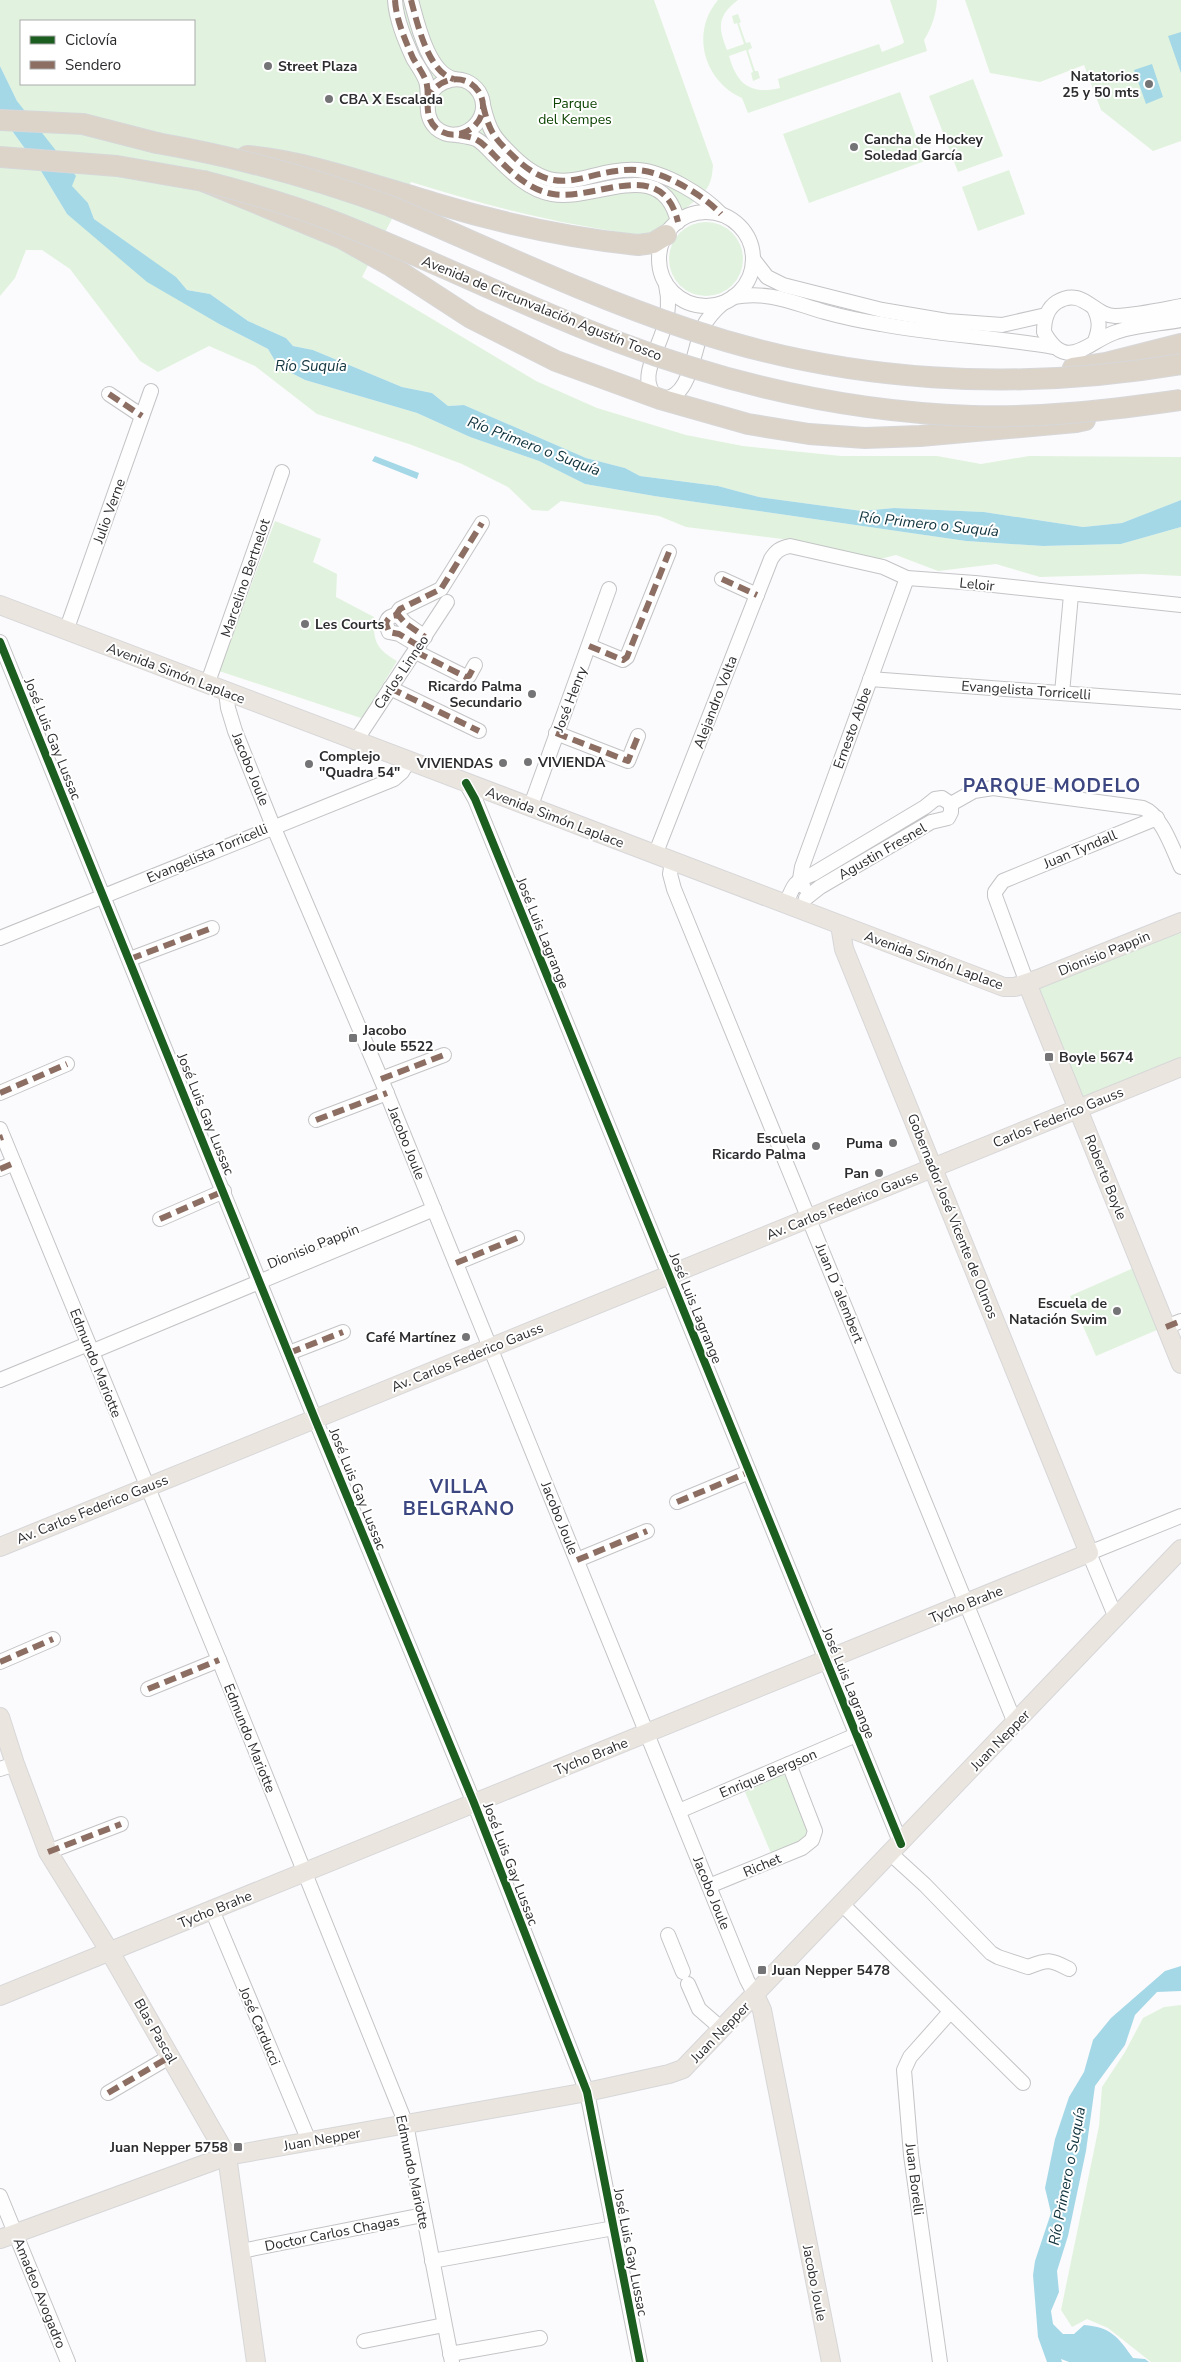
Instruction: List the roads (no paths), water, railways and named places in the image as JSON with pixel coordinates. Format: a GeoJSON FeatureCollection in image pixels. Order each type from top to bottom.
{"type":"FeatureCollection","features":[{"type":"Feature","properties":{"kind":"highway"},"geometry":{"type":"LineString","coordinates":[[0,120],[83,124],[157,143],[296,174],[390,206],[585,291],[650,316],[720,339],[778,355],[874,372],[939,378],[1008,380],[1093,376],[1181,364]]}},
{"type":"Feature","properties":{"kind":"highway"},"geometry":{"type":"LineString","coordinates":[[0,130],[91,135],[157,143]]}},
{"type":"Feature","properties":{"kind":"highway"},"geometry":{"type":"LineString","coordinates":[[213,154],[280,159],[485,218],[574,236],[638,244],[653,243],[672,228]]}},
{"type":"Feature","properties":{"kind":"highway","name":"Avenida de Circunvalación Agustín Tosco"},"geometry":{"type":"LineString","coordinates":[[0,157],[80,161],[154,172],[203,182],[271,200],[330,220],[617,342],[706,372],[766,389],[862,407],[950,415],[1038,415],[1120,409],[1177,401]]}},
{"type":"Feature","properties":{"kind":"highway"},"geometry":{"type":"LineString","coordinates":[[0,167],[87,172],[154,172]]}},
{"type":"Feature","properties":{"kind":"highway"},"geometry":{"type":"LineString","coordinates":[[203,182],[341,238],[391,266],[451,306],[494,331],[548,357],[660,399],[734,420],[809,434],[856,438],[902,437],[1076,422],[1120,409]]}},
{"type":"Feature","properties":{"kind":"highway"},"geometry":{"type":"LineString","coordinates":[[1008,380],[1061,369],[1106,363],[1181,344]]}},
{"type":"Feature","properties":{"kind":"main road","name":"Avenida Simón Laplace"},"geometry":{"type":"LineString","coordinates":[[0,605],[408,762],[786,904],[805,905],[840,925],[1000,986],[1015,987],[1027,983]]}},
{"type":"Feature","properties":{"kind":"main road","name":"Dionisio Pappin"},"geometry":{"type":"LineString","coordinates":[[1027,983],[1181,922]]}},
{"type":"Feature","properties":{"kind":"main road","name":"Gobernador José Vicente de Olmos"},"geometry":{"type":"LineString","coordinates":[[840,925],[844,949],[1090,1553]]}},
{"type":"Feature","properties":{"kind":"main road","name":"Roberto Boyle"},"geometry":{"type":"LineString","coordinates":[[1027,983],[1079,1109],[1173,1324],[1181,1364]]}},
{"type":"Feature","properties":{"kind":"main road","name":"Carlos Federico Gauss"},"geometry":{"type":"LineString","coordinates":[[934,1168],[1181,1066]]}},
{"type":"Feature","properties":{"kind":"main road","name":"Av. Carlos Federico Gauss"},"geometry":{"type":"LineString","coordinates":[[0,1547],[934,1168]]}},
{"type":"Feature","properties":{"kind":"main road","name":"Juan Nepper"},"geometry":{"type":"LineString","coordinates":[[8,2236],[228,2156],[586,2092],[676,2072],[690,2063],[1181,1549]]}},
{"type":"Feature","properties":{"kind":"main road","name":"Tycho Brahe"},"geometry":{"type":"LineString","coordinates":[[0,1996],[1090,1553]]}},
{"type":"Feature","properties":{"kind":"main road","name":"Blas Pascal"},"geometry":{"type":"LineString","coordinates":[[0,1717],[7,1766],[48,1852],[110,1952],[228,2156],[256,2362]]}},
{"type":"Feature","properties":{"kind":"main road","name":"Jacobo Joule"},"geometry":{"type":"LineString","coordinates":[[755,1995],[762,2010],[831,2362]]}},
{"type":"Feature","properties":{"kind":"street"},"geometry":{"type":"LineString","coordinates":[[395,0],[404,36],[426,80],[428,114],[435,127],[449,134],[477,140],[513,174],[527,184],[547,193],[571,194],[632,184],[658,191],[668,198],[674,208],[672,228],[659,257],[668,294],[668,308],[664,331],[648,376],[649,388],[660,399],[675,396],[683,388],[703,328],[712,314],[745,285],[752,269],[753,259],[748,238],[741,228],[695,193],[656,174],[639,170],[558,181],[539,177],[517,161],[494,138],[478,92],[474,86],[461,79],[454,79],[437,85],[428,99]]}},
{"type":"Feature","properties":{"kind":"street"},"geometry":{"type":"LineString","coordinates":[[410,0],[426,47],[435,64],[446,76],[454,79]]}},
{"type":"Feature","properties":{"kind":"street"},"geometry":{"type":"LineString","coordinates":[[456,135],[476,126],[480,120],[483,105]]}},
{"type":"Feature","properties":{"kind":"street"},"geometry":{"type":"LineString","coordinates":[[672,228],[689,216],[704,212],[721,214]]}},
{"type":"Feature","properties":{"kind":"street"},"geometry":{"type":"LineString","coordinates":[[753,259],[767,277],[783,284],[882,310],[947,321],[1002,325],[1046,315]]}},
{"type":"Feature","properties":{"kind":"street"},"geometry":{"type":"LineString","coordinates":[[665,282],[676,296],[689,303],[711,306],[729,298],[766,294],[825,312],[878,324],[940,334],[1006,338],[1054,347],[1064,352],[1076,353],[1087,349],[1095,341],[1100,330],[1099,318],[1094,308]]}},
{"type":"Feature","properties":{"kind":"street"},"geometry":{"type":"LineString","coordinates":[[1054,347],[1044,332],[1046,315],[1052,305],[1068,298],[1085,300],[1094,308],[1114,317],[1181,306]]}},
{"type":"Feature","properties":{"kind":"street"},"geometry":{"type":"LineString","coordinates":[[1095,341],[1115,332],[1181,320]]}},
{"type":"Feature","properties":{"kind":"street","name":"Julio Verne"},"geometry":{"type":"LineString","coordinates":[[66,631],[152,390]]}},
{"type":"Feature","properties":{"kind":"street"},"geometry":{"type":"LineString","coordinates":[[109,394],[142,416]]}},
{"type":"Feature","properties":{"kind":"street","name":"Marcelino Bertnelot"},"geometry":{"type":"LineString","coordinates":[[207,684],[282,472]]}},
{"type":"Feature","properties":{"kind":"street"},"geometry":{"type":"LineString","coordinates":[[475,665],[469,676],[466,677],[420,645],[399,634],[392,634],[387,630],[386,624],[388,619],[396,615],[400,609],[441,589],[482,523]]}},
{"type":"Feature","properties":{"kind":"street","name":"Leloir"},"geometry":{"type":"LineString","coordinates":[[777,550],[790,546],[883,567],[907,578],[975,583],[1071,595],[1181,605]]}},
{"type":"Feature","properties":{"kind":"street","name":"Alejandro Volta"},"geometry":{"type":"LineString","coordinates":[[655,855],[756,595],[771,559],[777,550]]}},
{"type":"Feature","properties":{"kind":"street"},"geometry":{"type":"LineString","coordinates":[[589,646],[623,660],[627,657],[669,552]]}},
{"type":"Feature","properties":{"kind":"street","name":"Ernesto Abbe"},"geometry":{"type":"LineString","coordinates":[[786,904],[794,885],[800,879],[802,867],[907,578]]}},
{"type":"Feature","properties":{"kind":"street"},"geometry":{"type":"LineString","coordinates":[[722,579],[756,595]]}},
{"type":"Feature","properties":{"kind":"street","name":"José Henry"},"geometry":{"type":"LineString","coordinates":[[530,808],[609,589]]}},
{"type":"Feature","properties":{"kind":"street"},"geometry":{"type":"LineString","coordinates":[[1062,693],[1071,595]]}},
{"type":"Feature","properties":{"kind":"street","name":"Carlos Linneo"},"geometry":{"type":"LineString","coordinates":[[356,742],[446,602]]}},
{"type":"Feature","properties":{"kind":"street","name":"José Luis Gay Lussac"},"geometry":{"type":"LineString","coordinates":[[0,642],[315,1419],[474,1804],[586,2092],[640,2362]]}},
{"type":"Feature","properties":{"kind":"street","name":"Evangelista Torricelli"},"geometry":{"type":"LineString","coordinates":[[870,679],[1181,702]]}},
{"type":"Feature","properties":{"kind":"street"},"geometry":{"type":"LineString","coordinates":[[390,688],[479,731]]}},
{"type":"Feature","properties":{"kind":"street","name":"Jacobo Joule"},"geometry":{"type":"LineString","coordinates":[[226,692],[228,708],[235,731],[273,826],[382,1079],[747,1980],[755,1995]]}},
{"type":"Feature","properties":{"kind":"street"},"geometry":{"type":"LineString","coordinates":[[556,733],[628,760],[638,736]]}},
{"type":"Feature","properties":{"kind":"street","name":"Evangelista Torricelli"},"geometry":{"type":"LineString","coordinates":[[0,938],[273,826],[394,779],[402,772],[408,762]]}},
{"type":"Feature","properties":{"kind":"street","name":"José Luis Lagrange"},"geometry":{"type":"LineString","coordinates":[[466,783],[475,799],[750,1472],[856,1735],[896,1849]]}},
{"type":"Feature","properties":{"kind":"street","name":"Agustin Fresnel"},"geometry":{"type":"LineString","coordinates":[[950,804],[974,791],[993,788],[1132,807],[1147,810],[1157,818]]}},
{"type":"Feature","properties":{"kind":"street","name":"Agustin Fresnel"},"geometry":{"type":"LineString","coordinates":[[800,879],[813,874],[925,808],[935,799],[942,798],[950,804],[951,812],[948,818],[932,822],[820,887],[805,905]]}},
{"type":"Feature","properties":{"kind":"street"},"geometry":{"type":"LineString","coordinates":[[1132,807],[1140,815],[1134,826]]}},
{"type":"Feature","properties":{"kind":"street"},"geometry":{"type":"LineString","coordinates":[[1157,818],[1181,867]]}},
{"type":"Feature","properties":{"kind":"street","name":"Juan Tyndall"},"geometry":{"type":"LineString","coordinates":[[1003,881],[1157,818]]}},
{"type":"Feature","properties":{"kind":"street","name":"Juan D´alembert"},"geometry":{"type":"LineString","coordinates":[[672,861],[670,874],[674,889],[1015,1723]]}},
{"type":"Feature","properties":{"kind":"street"},"geometry":{"type":"LineString","coordinates":[[800,879],[805,905]]}},
{"type":"Feature","properties":{"kind":"street","name":"Roberto Boyle"},"geometry":{"type":"LineString","coordinates":[[1003,881],[995,892],[995,896],[1027,983]]}},
{"type":"Feature","properties":{"kind":"street"},"geometry":{"type":"LineString","coordinates":[[130,959],[212,928]]}},
{"type":"Feature","properties":{"kind":"street"},"geometry":{"type":"LineString","coordinates":[[382,1079],[444,1055]]}},
{"type":"Feature","properties":{"kind":"street"},"geometry":{"type":"LineString","coordinates":[[0,1093],[67,1064]]}},
{"type":"Feature","properties":{"kind":"street"},"geometry":{"type":"LineString","coordinates":[[316,1120],[387,1093]]}},
{"type":"Feature","properties":{"kind":"street","name":"Edmundo Mariotte"},"geometry":{"type":"LineString","coordinates":[[1,1134],[219,1660],[406,2124],[451,2358]]}},
{"type":"Feature","properties":{"kind":"street"},"geometry":{"type":"LineString","coordinates":[[0,1169],[14,1163]]}},
{"type":"Feature","properties":{"kind":"street"},"geometry":{"type":"LineString","coordinates":[[160,1219],[224,1191]]}},
{"type":"Feature","properties":{"kind":"street","name":"Dionisio Pappin"},"geometry":{"type":"LineString","coordinates":[[0,1380],[260,1282],[434,1210]]}},
{"type":"Feature","properties":{"kind":"street"},"geometry":{"type":"LineString","coordinates":[[456,1263],[517,1238]]}},
{"type":"Feature","properties":{"kind":"street"},"geometry":{"type":"LineString","coordinates":[[289,1353],[343,1332]]}},
{"type":"Feature","properties":{"kind":"street"},"geometry":{"type":"LineString","coordinates":[[677,1502],[750,1472]]}},
{"type":"Feature","properties":{"kind":"street","name":"Tycho Brahe"},"geometry":{"type":"LineString","coordinates":[[1090,1553],[1181,1516]]}},
{"type":"Feature","properties":{"kind":"street"},"geometry":{"type":"LineString","coordinates":[[577,1560],[647,1532]]}},
{"type":"Feature","properties":{"kind":"street","name":"Gobernador José Vicente de Olmos"},"geometry":{"type":"LineString","coordinates":[[1090,1553],[1116,1618]]}},
{"type":"Feature","properties":{"kind":"street"},"geometry":{"type":"LineString","coordinates":[[0,1662],[53,1639]]}},
{"type":"Feature","properties":{"kind":"street"},"geometry":{"type":"LineString","coordinates":[[148,1689],[219,1660]]}},
{"type":"Feature","properties":{"kind":"street","name":"Enrique Bergson"},"geometry":{"type":"LineString","coordinates":[[679,1811],[856,1735]]}},
{"type":"Feature","properties":{"kind":"street","name":"Richet"},"geometry":{"type":"LineString","coordinates":[[709,1886],[802,1848],[812,1840],[816,1831],[789,1764]]}},
{"type":"Feature","properties":{"kind":"street"},"geometry":{"type":"LineString","coordinates":[[48,1852],[120,1824]]}},
{"type":"Feature","properties":{"kind":"street"},"geometry":{"type":"LineString","coordinates":[[896,1849],[998,1957],[1028,1967],[1044,1960],[1050,1960],[1069,1969]]}},
{"type":"Feature","properties":{"kind":"street"},"geometry":{"type":"LineString","coordinates":[[842,1904],[1023,2083]]}},
{"type":"Feature","properties":{"kind":"street","name":"José Carducci"},"geometry":{"type":"LineString","coordinates":[[212,1910],[309,2141]]}},
{"type":"Feature","properties":{"kind":"street"},"geometry":{"type":"LineString","coordinates":[[668,1935],[699,2008],[722,2029]]}},
{"type":"Feature","properties":{"kind":"street","name":"Juan Borelli"},"geometry":{"type":"LineString","coordinates":[[940,2362],[912,2155],[904,2070],[910,2057],[950,2012]]}},
{"type":"Feature","properties":{"kind":"street"},"geometry":{"type":"LineString","coordinates":[[108,2093],[170,2056]]}},
{"type":"Feature","properties":{"kind":"street","name":"Amadeo Avogadro"},"geometry":{"type":"LineString","coordinates":[[0,2196],[8,2236],[68,2362]]}},
{"type":"Feature","properties":{"kind":"street","name":"Doctor Carlos Chagas"},"geometry":{"type":"LineString","coordinates":[[241,2251],[423,2215]]}},
{"type":"Feature","properties":{"kind":"street"},"geometry":{"type":"LineString","coordinates":[[432,2261],[614,2228]]}},
{"type":"Feature","properties":{"kind":"street"},"geometry":{"type":"LineString","coordinates":[[364,2341],[444,2325]]}},
{"type":"Feature","properties":{"kind":"street"},"geometry":{"type":"LineString","coordinates":[[451,2358],[540,2338]]}},
{"type":"Feature","properties":{"kind":"water"},"geometry":{"type":"Polygon","coordinates":[[[1181,32],[1181,73],[1168,36],[1181,32]]]}},
{"type":"Feature","properties":{"kind":"water","name":"Natatorios 25 y 50 mts"},"geometry":{"type":"Polygon","coordinates":[[[1152,64],[1163,97],[1146,104],[1134,70],[1152,64]]]}},
{"type":"Feature","properties":{"kind":"water","name":"Río Suquía"},"geometry":{"type":"Polygon","coordinates":[[[0,66],[17,101],[76,176],[72,186],[88,203],[94,219],[176,277],[187,290],[210,294],[248,321],[286,338],[293,346],[313,350],[402,387],[432,393],[448,406],[464,405],[586,458],[625,468],[640,476],[718,486],[759,497],[862,511],[894,508],[984,512],[1083,527],[1122,523],[1181,500],[1181,527],[1121,544],[1043,546],[966,541],[654,496],[585,484],[539,461],[470,437],[417,413],[305,380],[278,366],[268,349],[221,325],[147,282],[67,214],[41,171],[0,114],[0,66]]]}},
{"type":"Feature","properties":{"kind":"water"},"geometry":{"type":"Polygon","coordinates":[[[375,456],[419,473],[417,479],[372,461],[375,456]]]}},
{"type":"Feature","properties":{"kind":"water","name":"Río Primero o Suquía"},"geometry":{"type":"Polygon","coordinates":[[[1181,1966],[1181,1991],[1157,1992],[1135,2015],[1125,2045],[1095,2086],[1086,2151],[1068,2236],[1057,2271],[1059,2292],[1051,2311],[1053,2324],[1063,2334],[1074,2334],[1084,2325],[1101,2328],[1113,2334],[1133,2358],[1145,2359],[1149,2362],[1069,2362],[1061,2359],[1062,2362],[1047,2362],[1038,2337],[1033,2275],[1035,2261],[1051,2213],[1045,2188],[1055,2139],[1069,2097],[1084,2072],[1093,2040],[1111,2018],[1165,1971],[1181,1966]]]}},
{"type":"Feature","properties":{"kind":"place","name":"Street Plaza"},"geometry":{"type":"Point","coordinates":[268,66]}},
{"type":"Feature","properties":{"kind":"place","name":"Natatorios 25 y 50 mts"},"geometry":{"type":"Point","coordinates":[1149,84]}},
{"type":"Feature","properties":{"kind":"place","name":"CBA X Escalada"},"geometry":{"type":"Point","coordinates":[329,99]}},
{"type":"Feature","properties":{"kind":"place","name":"Cancha de Hockey Soledad García"},"geometry":{"type":"Point","coordinates":[854,147]}},
{"type":"Feature","properties":{"kind":"place","name":"Les Courts"},"geometry":{"type":"Point","coordinates":[305,624]}},
{"type":"Feature","properties":{"kind":"place","name":"Ricardo Palma Secundario"},"geometry":{"type":"Point","coordinates":[532,694]}},
{"type":"Feature","properties":{"kind":"place","name":"VIVIENDA"},"geometry":{"type":"Point","coordinates":[528,762]}},
{"type":"Feature","properties":{"kind":"place","name":"VIVIENDAS"},"geometry":{"type":"Point","coordinates":[503,763]}},
{"type":"Feature","properties":{"kind":"place","name":"Complejo \"Quadra 54\""},"geometry":{"type":"Point","coordinates":[309,764]}},
{"type":"Feature","properties":{"kind":"place","name":"Jacobo Joule 5522"},"geometry":{"type":"Point","coordinates":[353,1038]}},
{"type":"Feature","properties":{"kind":"place","name":"Boyle 5674"},"geometry":{"type":"Point","coordinates":[1049,1057]}},
{"type":"Feature","properties":{"kind":"place","name":"Puma"},"geometry":{"type":"Point","coordinates":[893,1143]}},
{"type":"Feature","properties":{"kind":"place","name":"Escuela Ricardo Palma"},"geometry":{"type":"Point","coordinates":[816,1146]}},
{"type":"Feature","properties":{"kind":"place","name":"Pan"},"geometry":{"type":"Point","coordinates":[879,1173]}},
{"type":"Feature","properties":{"kind":"place","name":"Escuela de Natación Swim"},"geometry":{"type":"Point","coordinates":[1117,1311]}},
{"type":"Feature","properties":{"kind":"place","name":"Café Martínez"},"geometry":{"type":"Point","coordinates":[466,1337]}},
{"type":"Feature","properties":{"kind":"place","name":"Juan Nepper 5478"},"geometry":{"type":"Point","coordinates":[762,1970]}},
{"type":"Feature","properties":{"kind":"place","name":"Juan Nepper 5758"},"geometry":{"type":"Point","coordinates":[238,2147]}},
{"type":"Feature","properties":{"kind":"district","name":"PARQUE MODELO"},"geometry":{"type":"Point","coordinates":[1052,785]}},
{"type":"Feature","properties":{"kind":"district","name":"VILLA BELGRANO"},"geometry":{"type":"Point","coordinates":[459,1497]}},
{"type":"Feature","properties":{"kind":"park label","name":"Parque del Kempes"},"geometry":{"type":"Point","coordinates":[575,112]}}]}
